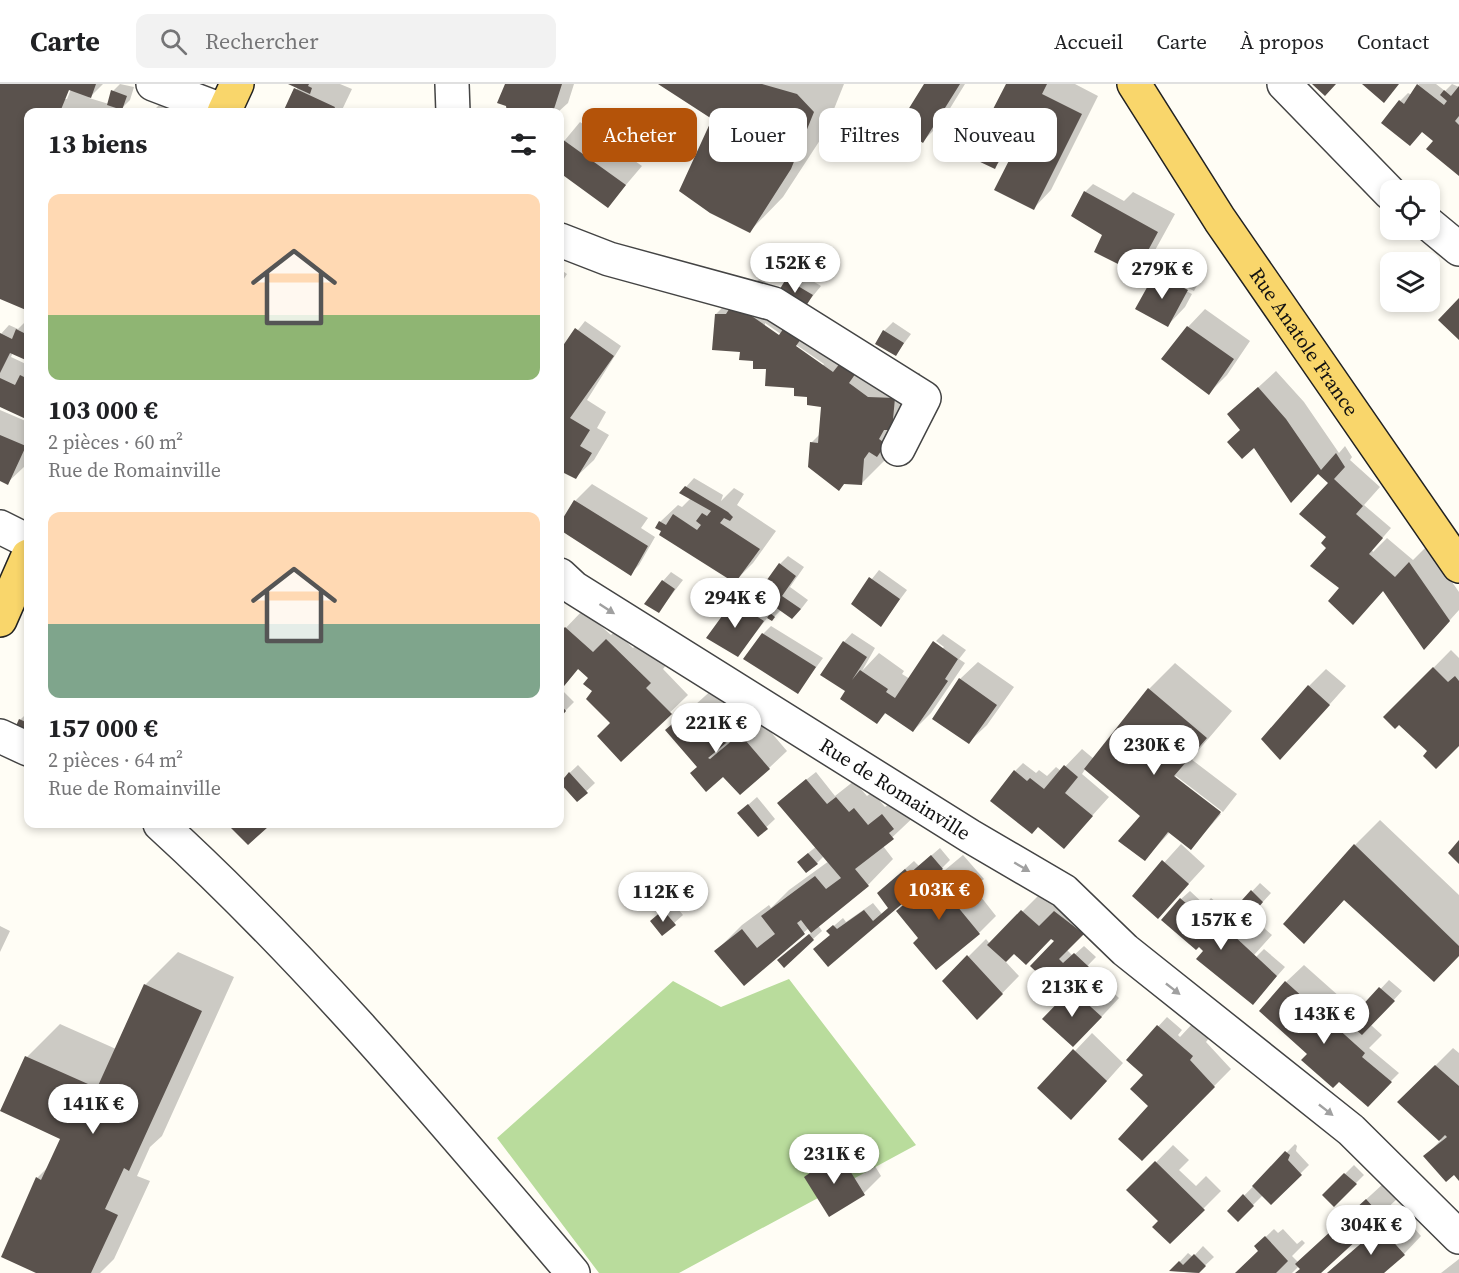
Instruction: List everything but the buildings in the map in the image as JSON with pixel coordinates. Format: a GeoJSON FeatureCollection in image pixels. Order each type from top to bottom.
{"type":"FeatureCollection","features":[{"type":"Feature","properties":{"kind":"main road","name":"Rue Anatole France"},"geometry":{"type":"LineString","coordinates":[[1134,84],[1220,220],[1459,566]]}},
{"type":"Feature","properties":{"kind":"main road"},"geometry":{"type":"LineString","coordinates":[[0,620],[24,565]]}},
{"type":"Feature","properties":{"kind":"street"},"geometry":{"type":"LineString","coordinates":[[153,84],[228,103]]}},
{"type":"Feature","properties":{"kind":"street"},"geometry":{"type":"LineString","coordinates":[[452,84],[453,108]]}},
{"type":"Feature","properties":{"kind":"street"},"geometry":{"type":"LineString","coordinates":[[1284,84],[1380,183]]}},
{"type":"Feature","properties":{"kind":"street"},"geometry":{"type":"LineString","coordinates":[[1440,233],[1459,249]]}},
{"type":"Feature","properties":{"kind":"street"},"geometry":{"type":"LineString","coordinates":[[564,242],[609,259],[774,304],[924,398],[898,449]]}},
{"type":"Feature","properties":{"kind":"street"},"geometry":{"type":"LineString","coordinates":[[0,527],[24,539]]}},
{"type":"Feature","properties":{"kind":"street","name":"Rue de Romainville"},"geometry":{"type":"LineString","coordinates":[[564,579],[574,588],[760,706],[970,836],[1064,891],[1125,950],[1351,1130],[1459,1237]]}},
{"type":"Feature","properties":{"kind":"street"},"geometry":{"type":"LineString","coordinates":[[0,736],[24,747]]}},
{"type":"Feature","properties":{"kind":"street"},"geometry":{"type":"LineString","coordinates":[[164,828],[234,891],[392,1063],[573,1273]]}},
{"type":"Feature","properties":{"kind":"green space"},"geometry":{"type":"Polygon","coordinates":[[[789,979],[916,1145],[679,1273],[599,1273],[497,1138],[673,981],[721,1007],[789,979]]]}}]}
